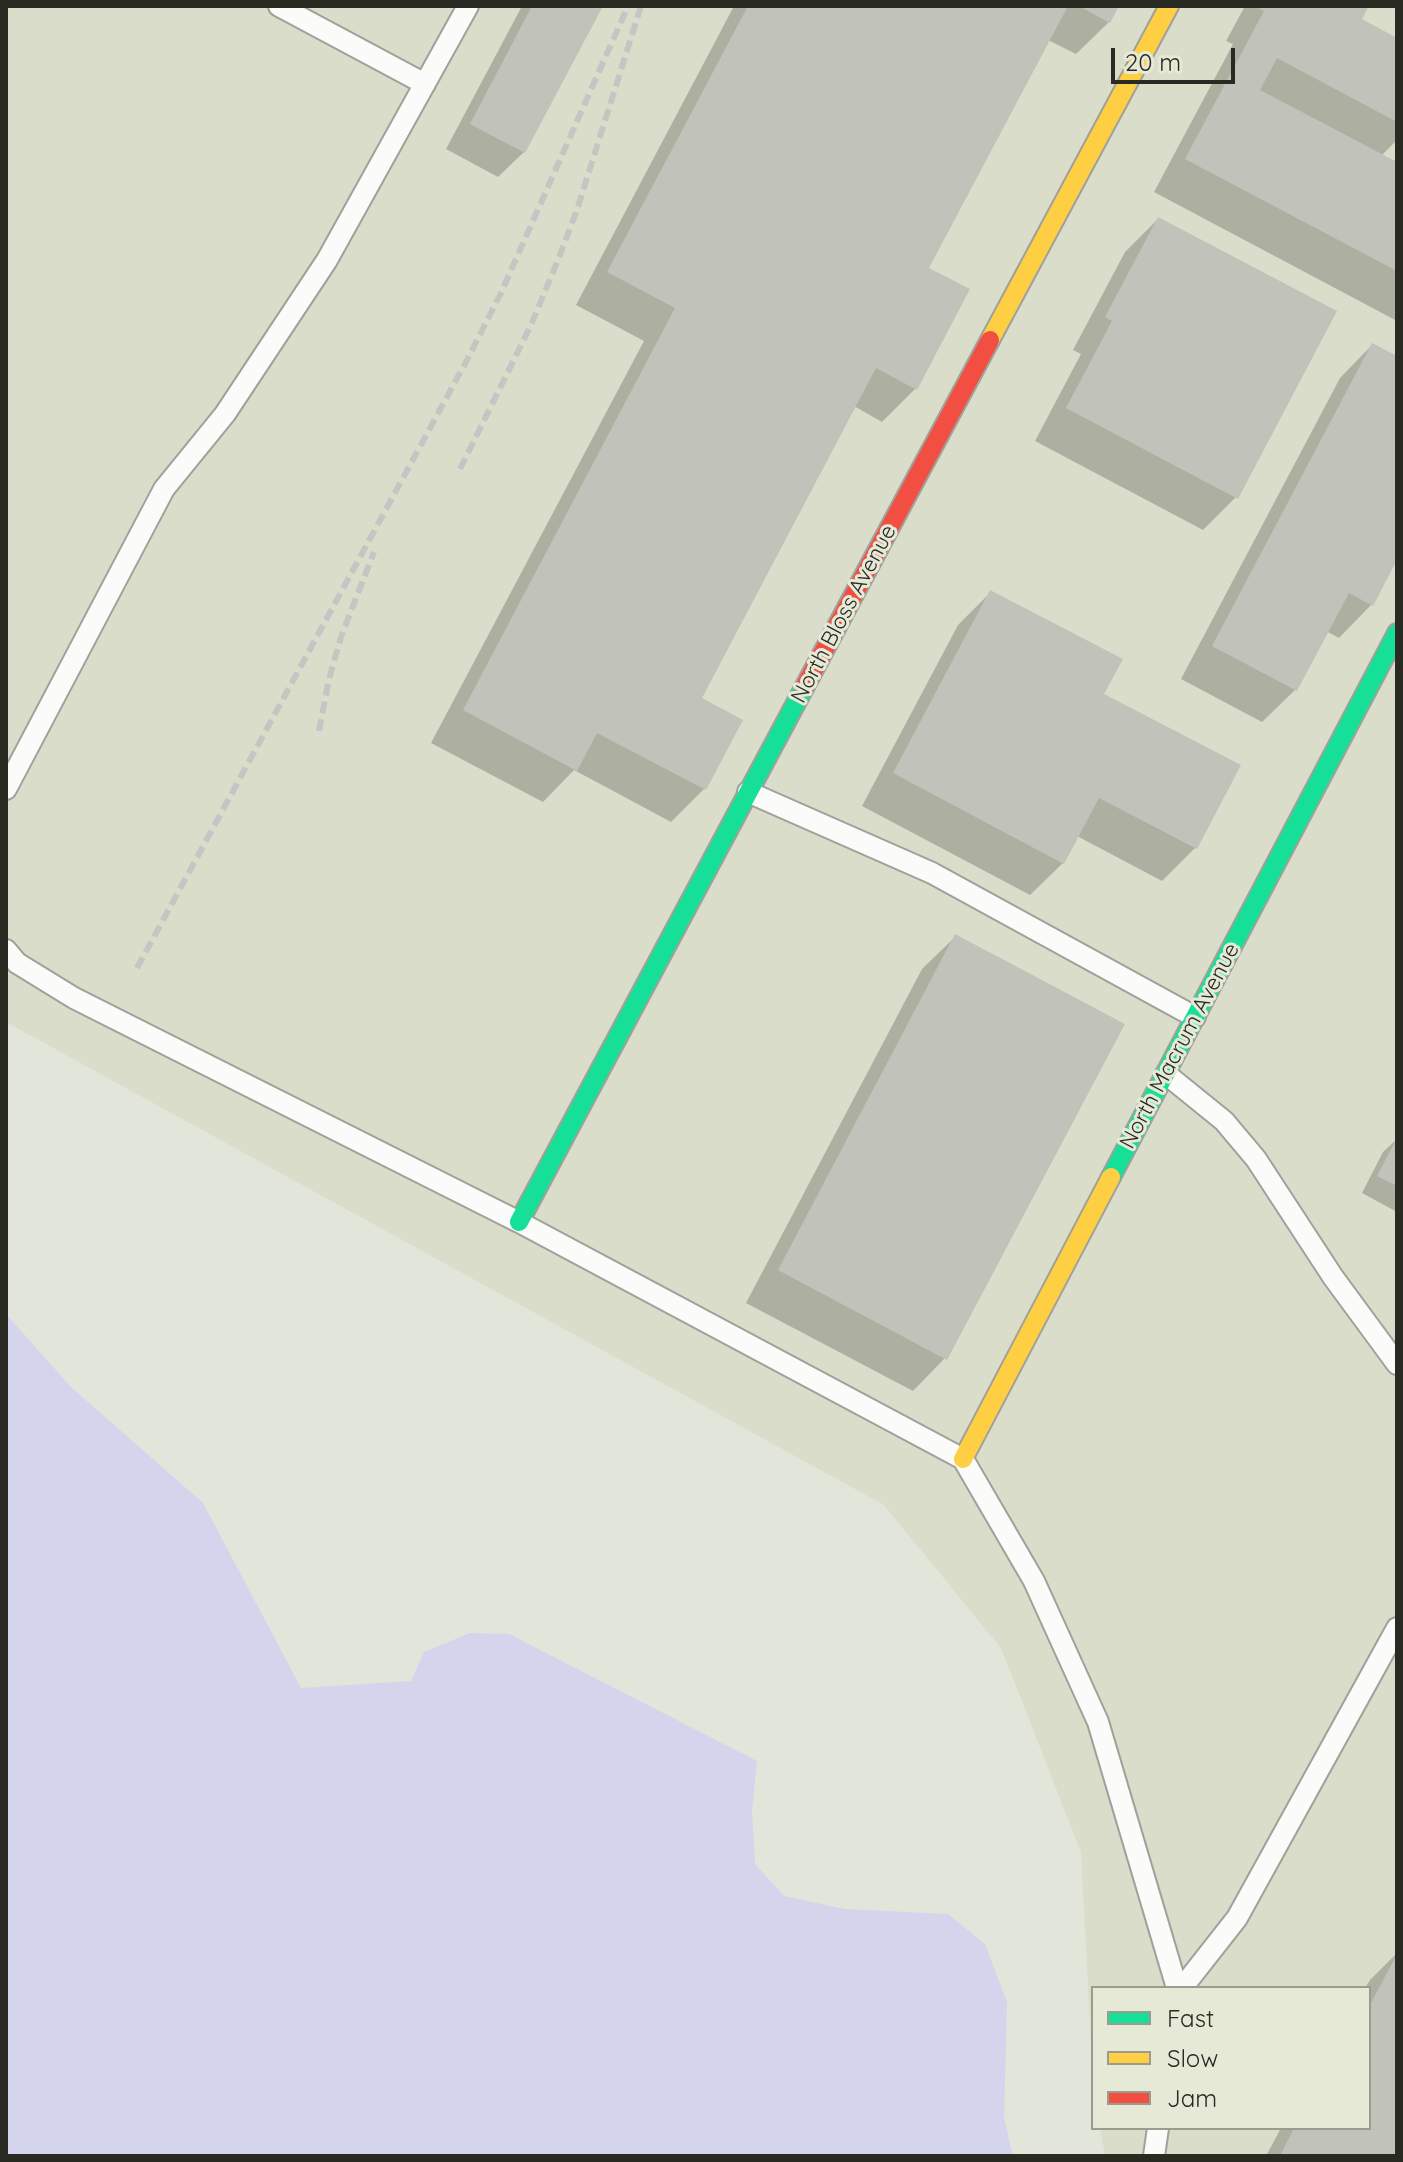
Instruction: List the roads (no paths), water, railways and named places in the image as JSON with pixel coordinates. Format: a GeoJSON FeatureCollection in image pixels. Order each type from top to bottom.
{"type":"FeatureCollection","features":[{"type":"Feature","properties":{"kind":"street","name":"North Bloss Avenue"},"geometry":{"type":"LineString","coordinates":[[519,1222],[1169,6]]}},
{"type":"Feature","properties":{"kind":"street","name":"North Macrum Avenue"},"geometry":{"type":"LineString","coordinates":[[963,1459],[1397,633]]}},
{"type":"Feature","properties":{"kind":"lane"},"geometry":{"type":"LineString","coordinates":[[279,6],[425,84]]}},
{"type":"Feature","properties":{"kind":"lane"},"geometry":{"type":"LineString","coordinates":[[6,789],[164,489],[225,414],[327,260],[468,6]]}},
{"type":"Feature","properties":{"kind":"lane"},"geometry":{"type":"LineString","coordinates":[[1382,660],[1392,681]]}},
{"type":"Feature","properties":{"kind":"lane"},"geometry":{"type":"LineString","coordinates":[[748,792],[932,873],[1195,1017]]}},
{"type":"Feature","properties":{"kind":"lane"},"geometry":{"type":"LineString","coordinates":[[6,950],[17,963],[74,998],[519,1222],[963,1459],[1034,1581],[1098,1722],[1179,1986]]}},
{"type":"Feature","properties":{"kind":"lane"},"geometry":{"type":"LineString","coordinates":[[1166,1074],[1224,1121],[1256,1159],[1333,1277],[1397,1364]]}},
{"type":"Feature","properties":{"kind":"lane"},"geometry":{"type":"LineString","coordinates":[[1182,1986],[1237,1918],[1397,1628]]}},
{"type":"Feature","properties":{"kind":"lane"},"geometry":{"type":"LineString","coordinates":[[1154,2156],[1158,2130]]}},
{"type":"Feature","properties":{"kind":"railway"},"geometry":{"type":"LineString","coordinates":[[137,968],[467,360],[501,293],[628,6]]}},
{"type":"Feature","properties":{"kind":"railway"},"geometry":{"type":"LineString","coordinates":[[460,469],[531,325],[558,260],[577,210],[641,6]]}},
{"type":"Feature","properties":{"kind":"railway"},"geometry":{"type":"LineString","coordinates":[[319,731],[341,637],[374,552]]}}]}
